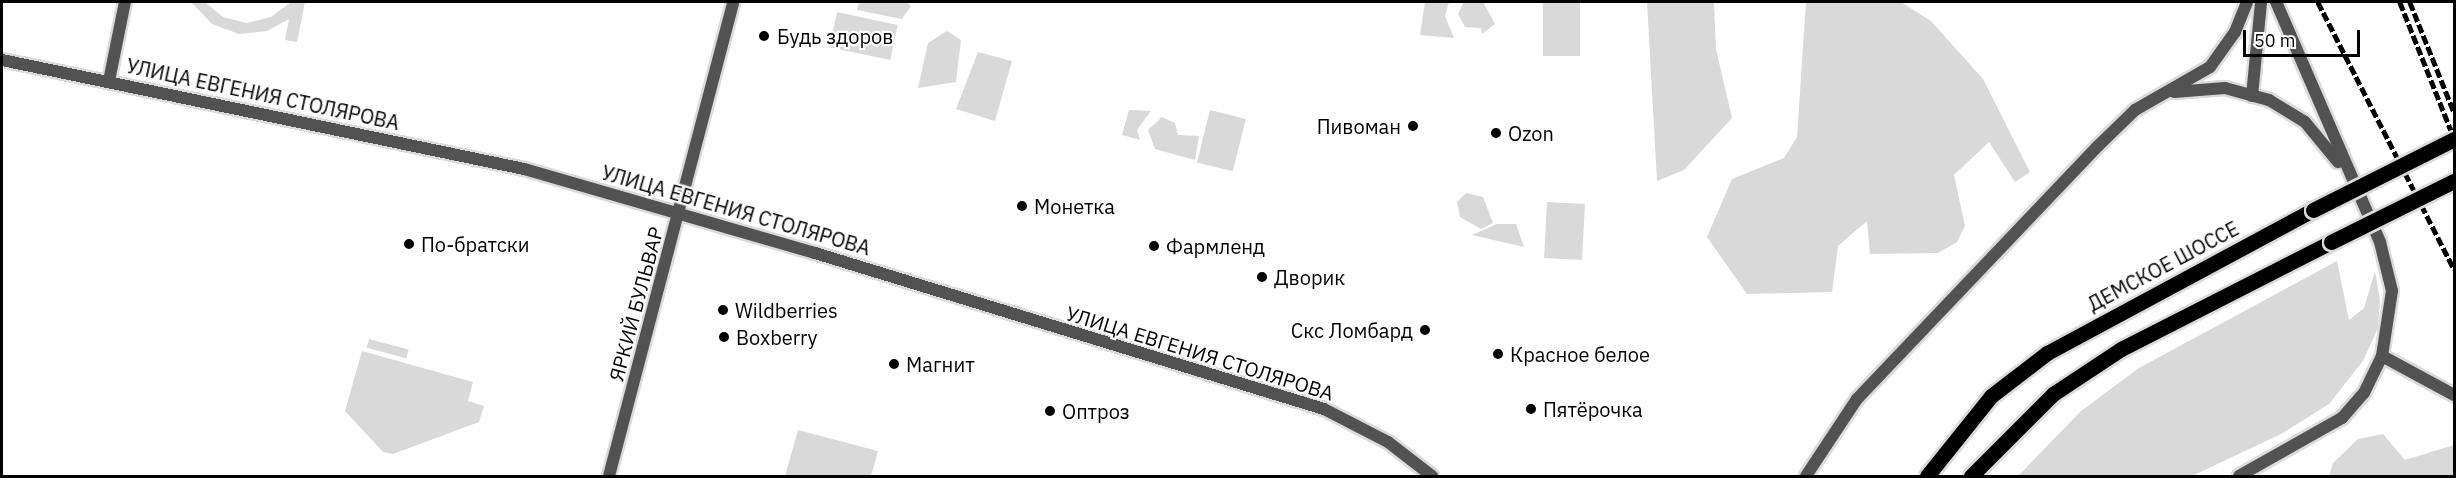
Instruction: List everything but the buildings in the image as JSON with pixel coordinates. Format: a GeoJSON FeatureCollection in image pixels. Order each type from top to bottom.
{"type":"FeatureCollection","features":[{"type":"Feature","properties":{"kind":"main road","name":"ДЕМСКОЕ ШОССЕ"},"geometry":{"type":"LineString","coordinates":[[1927,477],[1991,396],[2047,353],[2313,210],[2454,139]]}},
{"type":"Feature","properties":{"kind":"main road"},"geometry":{"type":"LineString","coordinates":[[1971,477],[2053,394],[2121,349],[2454,181]]}},
{"type":"Feature","properties":{"kind":"street"},"geometry":{"type":"LineString","coordinates":[[109,81],[125,2]]}},
{"type":"Feature","properties":{"kind":"street","name":"ЯРКИЙ БУЛЬВАР"},"geometry":{"type":"LineString","coordinates":[[609,477],[681,214],[733,2]]}},
{"type":"Feature","properties":{"kind":"street"},"geometry":{"type":"LineString","coordinates":[[1806,477],[1857,399],[2135,110],[2174,92],[2210,67],[2235,32],[2247,2]]}},
{"type":"Feature","properties":{"kind":"street"},"geometry":{"type":"LineString","coordinates":[[2252,96],[2261,2]]}},
{"type":"Feature","properties":{"kind":"street"},"geometry":{"type":"LineString","coordinates":[[2239,477],[2342,418],[2364,393],[2382,356],[2392,291],[2380,242],[2346,172],[2276,2]]}},
{"type":"Feature","properties":{"kind":"street","name":"УЛИЦА ЕВГЕНИЯ СТОЛЯРОВА"},"geometry":{"type":"LineString","coordinates":[[2,60],[524,169],[681,214],[1324,409],[1388,442],[1432,477]]}},
{"type":"Feature","properties":{"kind":"street"},"geometry":{"type":"LineString","coordinates":[[2174,92],[2225,88],[2252,96],[2305,123],[2346,172]]}},
{"type":"Feature","properties":{"kind":"street"},"geometry":{"type":"LineString","coordinates":[[2382,356],[2454,394]]}},
{"type":"Feature","properties":{"kind":"shaded area"},"geometry":{"type":"Polygon","coordinates":[[[191,2],[205,2],[223,17],[247,23],[271,17],[291,2],[305,2],[297,42],[285,40],[289,19],[267,31],[239,34],[212,24],[191,2]]]}},
{"type":"Feature","properties":{"kind":"shaded area"},"geometry":{"type":"Polygon","coordinates":[[[859,2],[907,2],[911,6],[902,19],[857,10],[859,2]]]}},
{"type":"Feature","properties":{"kind":"shaded area"},"geometry":{"type":"Polygon","coordinates":[[[1425,2],[1449,2],[1445,16],[1454,38],[1420,35],[1425,2]]]}},
{"type":"Feature","properties":{"kind":"shaded area"},"geometry":{"type":"Polygon","coordinates":[[[1464,2],[1483,2],[1495,24],[1482,34],[1481,28],[1465,27],[1458,14],[1464,2]]]}},
{"type":"Feature","properties":{"kind":"shaded area"},"geometry":{"type":"Polygon","coordinates":[[[1543,2],[1580,2],[1580,56],[1543,56],[1543,2]]]}},
{"type":"Feature","properties":{"kind":"shaded area"},"geometry":{"type":"Polygon","coordinates":[[[1647,2],[1714,2],[1716,49],[1732,118],[1684,170],[1657,181],[1647,2]]]}},
{"type":"Feature","properties":{"kind":"shaded area"},"geometry":{"type":"Polygon","coordinates":[[[1806,2],[1901,2],[1931,21],[1983,79],[2030,172],[2015,182],[1989,142],[1954,175],[1965,226],[1957,242],[1938,253],[1870,254],[1867,221],[1838,246],[1832,292],[1747,294],[1707,237],[1732,179],[1784,158],[1797,137],[1806,2]]]}},
{"type":"Feature","properties":{"kind":"shaded area"},"geometry":{"type":"Polygon","coordinates":[[[837,12],[898,25],[890,60],[830,47],[837,12]]]}},
{"type":"Feature","properties":{"kind":"shaded area"},"geometry":{"type":"Polygon","coordinates":[[[947,31],[961,40],[956,82],[918,88],[928,43],[947,31]]]}},
{"type":"Feature","properties":{"kind":"shaded area"},"geometry":{"type":"Polygon","coordinates":[[[978,52],[1012,61],[995,121],[956,109],[978,52]]]}},
{"type":"Feature","properties":{"kind":"shaded area"},"geometry":{"type":"Polygon","coordinates":[[[1129,110],[1151,111],[1137,130],[1140,140],[1122,135],[1129,110]]]}},
{"type":"Feature","properties":{"kind":"shaded area"},"geometry":{"type":"Polygon","coordinates":[[[1210,110],[1246,119],[1233,171],[1197,162],[1210,110]]]}},
{"type":"Feature","properties":{"kind":"shaded area"},"geometry":{"type":"Polygon","coordinates":[[[1162,117],[1175,123],[1178,135],[1199,136],[1195,160],[1155,149],[1148,130],[1162,117]]]}},
{"type":"Feature","properties":{"kind":"shaded area"},"geometry":{"type":"Polygon","coordinates":[[[1466,193],[1483,197],[1493,223],[1481,229],[1460,217],[1457,202],[1466,193]]]}},
{"type":"Feature","properties":{"kind":"shaded area"},"geometry":{"type":"Polygon","coordinates":[[[1547,202],[1585,204],[1582,260],[1544,258],[1547,202]]]}},
{"type":"Feature","properties":{"kind":"shaded area"},"geometry":{"type":"Polygon","coordinates":[[[1497,224],[1516,224],[1524,247],[1472,235],[1497,224]]]}},
{"type":"Feature","properties":{"kind":"shaded area"},"geometry":{"type":"Polygon","coordinates":[[[2337,261],[2349,320],[2364,308],[2375,271],[2380,300],[2378,328],[2363,361],[2329,404],[2281,434],[2192,476],[2018,476],[2081,411],[2139,368],[2337,261]]]}},
{"type":"Feature","properties":{"kind":"shaded area"},"geometry":{"type":"Polygon","coordinates":[[[369,339],[409,350],[406,358],[367,348],[369,339]]]}},
{"type":"Feature","properties":{"kind":"shaded area"},"geometry":{"type":"Polygon","coordinates":[[[362,351],[473,382],[468,401],[484,406],[479,422],[393,454],[383,452],[345,411],[362,351]]]}},
{"type":"Feature","properties":{"kind":"shaded area"},"geometry":{"type":"Polygon","coordinates":[[[798,430],[878,451],[871,476],[785,476],[798,430]]]}},
{"type":"Feature","properties":{"kind":"shaded area"},"geometry":{"type":"Polygon","coordinates":[[[2383,434],[2405,460],[2454,445],[2454,476],[2329,476],[2333,463],[2358,439],[2383,434]]]}},
{"type":"Feature","properties":{"kind":"railway"},"geometry":{"type":"LineString","coordinates":[[2318,2],[2454,269]]}},
{"type":"Feature","properties":{"kind":"railway"},"geometry":{"type":"LineString","coordinates":[[2400,2],[2454,138]]}},
{"type":"Feature","properties":{"kind":"railway"},"geometry":{"type":"LineString","coordinates":[[2410,2],[2454,112]]}},
{"type":"Feature","properties":{"kind":"place","name":"Будь здоров"},"geometry":{"type":"Point","coordinates":[764,36]}},
{"type":"Feature","properties":{"kind":"place","name":"Пивоман"},"geometry":{"type":"Point","coordinates":[1413,126]}},
{"type":"Feature","properties":{"kind":"place","name":"Ozon"},"geometry":{"type":"Point","coordinates":[1496,133]}},
{"type":"Feature","properties":{"kind":"place","name":"Монетка"},"geometry":{"type":"Point","coordinates":[1022,206]}},
{"type":"Feature","properties":{"kind":"place","name":"По-братски"},"geometry":{"type":"Point","coordinates":[409,244]}},
{"type":"Feature","properties":{"kind":"place","name":"Фармленд"},"geometry":{"type":"Point","coordinates":[1154,246]}},
{"type":"Feature","properties":{"kind":"place","name":"Дворик"},"geometry":{"type":"Point","coordinates":[1262,277]}},
{"type":"Feature","properties":{"kind":"place","name":"Wildberries"},"geometry":{"type":"Point","coordinates":[723,310]}},
{"type":"Feature","properties":{"kind":"place","name":"Скс Ломбард"},"geometry":{"type":"Point","coordinates":[1425,330]}},
{"type":"Feature","properties":{"kind":"place","name":"Boxberry"},"geometry":{"type":"Point","coordinates":[724,337]}},
{"type":"Feature","properties":{"kind":"place","name":"Красное белое"},"geometry":{"type":"Point","coordinates":[1498,354]}},
{"type":"Feature","properties":{"kind":"place","name":"Магнит"},"geometry":{"type":"Point","coordinates":[894,364]}},
{"type":"Feature","properties":{"kind":"place","name":"Пятёрочка"},"geometry":{"type":"Point","coordinates":[1531,409]}},
{"type":"Feature","properties":{"kind":"place","name":"Оптроз"},"geometry":{"type":"Point","coordinates":[1050,411]}}]}
